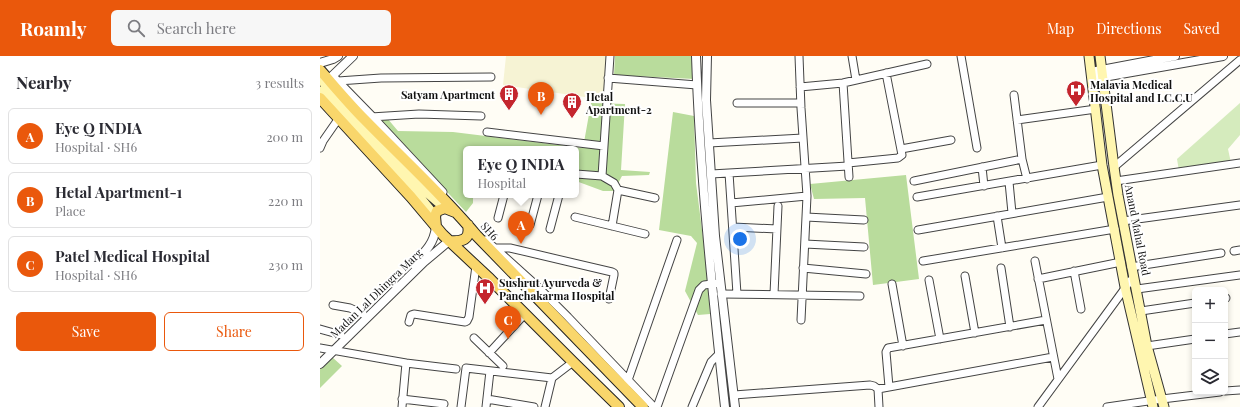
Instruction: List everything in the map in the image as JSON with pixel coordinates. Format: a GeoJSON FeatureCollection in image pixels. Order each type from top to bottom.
{"type":"FeatureCollection","features":[{"type":"Feature","properties":{"kind":"main road","name":"Anand Mahal Road"},"geometry":{"type":"LineString","coordinates":[[1089,56],[1102,165],[1125,287],[1152,404]]}},
{"type":"Feature","properties":{"kind":"main road","name":"Anand Mahal Road"},"geometry":{"type":"LineString","coordinates":[[1100,56],[1114,167],[1123,221],[1147,346],[1163,403]]}},
{"type":"Feature","properties":{"kind":"main road","name":"SH6"},"geometry":{"type":"LineString","coordinates":[[320,70],[368,118],[457,212],[477,236],[627,384],[643,407]]}},
{"type":"Feature","properties":{"kind":"main road"},"geometry":{"type":"LineString","coordinates":[[330,79],[333,94],[423,189],[445,208],[457,212]]}},
{"type":"Feature","properties":{"kind":"main road"},"geometry":{"type":"LineString","coordinates":[[320,91],[418,195],[435,216]]}},
{"type":"Feature","properties":{"kind":"main road"},"geometry":{"type":"LineString","coordinates":[[320,98],[411,197],[449,241],[619,407]]}},
{"type":"Feature","properties":{"kind":"main road"},"geometry":{"type":"LineString","coordinates":[[436,227],[435,216],[437,211],[445,208]]}},
{"type":"Feature","properties":{"kind":"main road"},"geometry":{"type":"LineString","coordinates":[[449,241],[461,241],[465,239],[469,231],[468,225]]}},
{"type":"Feature","properties":{"kind":"street"},"geometry":{"type":"LineString","coordinates":[[320,63],[338,56]]}},
{"type":"Feature","properties":{"kind":"street"},"geometry":{"type":"LineString","coordinates":[[330,79],[353,56]]}},
{"type":"Feature","properties":{"kind":"street"},"geometry":{"type":"LineString","coordinates":[[602,176],[610,56]]}},
{"type":"Feature","properties":{"kind":"street"},"geometry":{"type":"LineString","coordinates":[[696,56],[702,173],[716,283],[721,294],[735,407]]}},
{"type":"Feature","properties":{"kind":"street"},"geometry":{"type":"LineString","coordinates":[[707,56],[706,100],[714,229],[719,354],[725,407]]}},
{"type":"Feature","properties":{"kind":"street"},"geometry":{"type":"LineString","coordinates":[[799,56],[800,103],[807,196],[801,320]]}},
{"type":"Feature","properties":{"kind":"street"},"geometry":{"type":"LineString","coordinates":[[852,56],[856,80]]}},
{"type":"Feature","properties":{"kind":"street"},"geometry":{"type":"LineString","coordinates":[[961,56],[977,148]]}},
{"type":"Feature","properties":{"kind":"street"},"geometry":{"type":"LineString","coordinates":[[1092,76],[1175,56]]}},
{"type":"Feature","properties":{"kind":"street"},"geometry":{"type":"LineString","coordinates":[[1102,74],[1224,56]]}},
{"type":"Feature","properties":{"kind":"street"},"geometry":{"type":"LineString","coordinates":[[1114,167],[1240,60]]}},
{"type":"Feature","properties":{"kind":"street"},"geometry":{"type":"LineString","coordinates":[[800,88],[843,83],[927,64]]}},
{"type":"Feature","properties":{"kind":"street"},"geometry":{"type":"LineString","coordinates":[[711,174],[848,165],[898,158],[902,155],[886,73]]}},
{"type":"Feature","properties":{"kind":"street"},"geometry":{"type":"LineString","coordinates":[[330,79],[491,77]]}},
{"type":"Feature","properties":{"kind":"street"},"geometry":{"type":"LineString","coordinates":[[608,78],[697,85]]}},
{"type":"Feature","properties":{"kind":"street"},"geometry":{"type":"LineString","coordinates":[[843,83],[848,177]]}},
{"type":"Feature","properties":{"kind":"street"},"geometry":{"type":"LineString","coordinates":[[1014,95],[1022,159],[1027,179]]}},
{"type":"Feature","properties":{"kind":"street"},"geometry":{"type":"LineString","coordinates":[[737,103],[800,103]]}},
{"type":"Feature","properties":{"kind":"street"},"geometry":{"type":"LineString","coordinates":[[1017,120],[1096,109]]}},
{"type":"Feature","properties":{"kind":"street"},"geometry":{"type":"LineString","coordinates":[[368,118],[419,114],[481,116]]}},
{"type":"Feature","properties":{"kind":"street"},"geometry":{"type":"LineString","coordinates":[[320,148],[323,141],[339,118]]}},
{"type":"Feature","properties":{"kind":"street"},"geometry":{"type":"LineString","coordinates":[[487,132],[604,146]]}},
{"type":"Feature","properties":{"kind":"street"},"geometry":{"type":"LineString","coordinates":[[709,143],[803,138]]}},
{"type":"Feature","properties":{"kind":"street"},"geometry":{"type":"LineString","coordinates":[[901,149],[951,140]]}},
{"type":"Feature","properties":{"kind":"street"},"geometry":{"type":"LineString","coordinates":[[914,181],[1022,159]]}},
{"type":"Feature","properties":{"kind":"street"},"geometry":{"type":"LineString","coordinates":[[1116,181],[1240,163]]}},
{"type":"Feature","properties":{"kind":"street"},"geometry":{"type":"LineString","coordinates":[[917,197],[1102,165]]}},
{"type":"Feature","properties":{"kind":"street"},"geometry":{"type":"LineString","coordinates":[[982,167],[984,186]]}},
{"type":"Feature","properties":{"kind":"street"},"geometry":{"type":"LineString","coordinates":[[729,173],[737,294]]}},
{"type":"Feature","properties":{"kind":"street"},"geometry":{"type":"LineString","coordinates":[[579,174],[602,176],[614,183],[618,190],[612,226]]}},
{"type":"Feature","properties":{"kind":"street"},"geometry":{"type":"LineString","coordinates":[[1009,182],[1012,213]]}},
{"type":"Feature","properties":{"kind":"street"},"geometry":{"type":"LineString","coordinates":[[618,190],[655,198]]}},
{"type":"Feature","properties":{"kind":"street"},"geometry":{"type":"LineString","coordinates":[[731,203],[807,196]]}},
{"type":"Feature","properties":{"kind":"street"},"geometry":{"type":"LineString","coordinates":[[918,230],[1108,197]]}},
{"type":"Feature","properties":{"kind":"street"},"geometry":{"type":"LineString","coordinates":[[498,218],[503,198]]}},
{"type":"Feature","properties":{"kind":"street"},"geometry":{"type":"LineString","coordinates":[[530,225],[537,198]]}},
{"type":"Feature","properties":{"kind":"street"},"geometry":{"type":"LineString","coordinates":[[550,228],[558,198]]}},
{"type":"Feature","properties":{"kind":"street"},"geometry":{"type":"LineString","coordinates":[[1123,221],[1240,205]]}},
{"type":"Feature","properties":{"kind":"street"},"geometry":{"type":"LineString","coordinates":[[774,294],[778,206]]}},
{"type":"Feature","properties":{"kind":"street"},"geometry":{"type":"LineString","coordinates":[[997,216],[1002,248]]}},
{"type":"Feature","properties":{"kind":"street"},"geometry":{"type":"LineString","coordinates":[[576,217],[645,234]]}},
{"type":"Feature","properties":{"kind":"street"},"geometry":{"type":"LineString","coordinates":[[806,217],[864,220]]}},
{"type":"Feature","properties":{"kind":"street"},"geometry":{"type":"LineString","coordinates":[[468,225],[496,248],[568,317],[627,384],[655,407],[700,290],[704,285],[716,283]]}},
{"type":"Feature","properties":{"kind":"street","name":"Madan Lal Dhingra Marg"},"geometry":{"type":"LineString","coordinates":[[320,356],[424,254],[435,236],[436,227]]}},
{"type":"Feature","properties":{"kind":"street"},"geometry":{"type":"LineString","coordinates":[[733,227],[777,229]]}},
{"type":"Feature","properties":{"kind":"street"},"geometry":{"type":"LineString","coordinates":[[923,261],[1115,230]]}},
{"type":"Feature","properties":{"kind":"street"},"geometry":{"type":"LineString","coordinates":[[627,384],[677,240]]}},
{"type":"Feature","properties":{"kind":"street","name":"Madan Lal Dhingra Marg"},"geometry":{"type":"LineString","coordinates":[[320,364],[326,349],[449,241]]}},
{"type":"Feature","properties":{"kind":"street"},"geometry":{"type":"LineString","coordinates":[[805,244],[864,247]]}},
{"type":"Feature","properties":{"kind":"street"},"geometry":{"type":"LineString","coordinates":[[496,248],[510,248],[612,272],[614,275],[610,299]]}},
{"type":"Feature","properties":{"kind":"street"},"geometry":{"type":"LineString","coordinates":[[1038,407],[1125,287],[1133,271],[1222,253]]}},
{"type":"Feature","properties":{"kind":"street"},"geometry":{"type":"LineString","coordinates":[[1034,262],[1058,379]]}},
{"type":"Feature","properties":{"kind":"street"},"geometry":{"type":"LineString","coordinates":[[1038,279],[1121,262]]}},
{"type":"Feature","properties":{"kind":"street"},"geometry":{"type":"LineString","coordinates":[[409,322],[411,315],[414,314],[464,322],[467,321],[469,317],[476,266]]}},
{"type":"Feature","properties":{"kind":"street"},"geometry":{"type":"LineString","coordinates":[[803,268],[866,274]]}},
{"type":"Feature","properties":{"kind":"street"},"geometry":{"type":"LineString","coordinates":[[1001,268],[1010,327]]}},
{"type":"Feature","properties":{"kind":"street"},"geometry":{"type":"LineString","coordinates":[[1074,272],[1081,309]]}},
{"type":"Feature","properties":{"kind":"street"},"geometry":{"type":"LineString","coordinates":[[1137,289],[1240,275]]}},
{"type":"Feature","properties":{"kind":"street"},"geometry":{"type":"LineString","coordinates":[[965,276],[975,333]]}},
{"type":"Feature","properties":{"kind":"street"},"geometry":{"type":"LineString","coordinates":[[929,280],[940,339]]}},
{"type":"Feature","properties":{"kind":"street"},"geometry":{"type":"LineString","coordinates":[[892,284],[903,346]]}},
{"type":"Feature","properties":{"kind":"street"},"geometry":{"type":"LineString","coordinates":[[721,294],[860,296]]}},
{"type":"Feature","properties":{"kind":"street"},"geometry":{"type":"LineString","coordinates":[[1141,311],[1192,303]]}},
{"type":"Feature","properties":{"kind":"street"},"geometry":{"type":"LineString","coordinates":[[333,305],[350,308],[363,314]]}},
{"type":"Feature","properties":{"kind":"street"},"geometry":{"type":"LineString","coordinates":[[489,353],[525,314]]}},
{"type":"Feature","properties":{"kind":"street"},"geometry":{"type":"LineString","coordinates":[[889,387],[886,350],[888,348],[1046,320]]}},
{"type":"Feature","properties":{"kind":"street"},"geometry":{"type":"LineString","coordinates":[[320,329],[341,335]]}},
{"type":"Feature","properties":{"kind":"street"},"geometry":{"type":"LineString","coordinates":[[1228,334],[1240,332]]}},
{"type":"Feature","properties":{"kind":"street"},"geometry":{"type":"LineString","coordinates":[[474,338],[503,366]]}},
{"type":"Feature","properties":{"kind":"street"},"geometry":{"type":"LineString","coordinates":[[1147,346],[1192,338]]}},
{"type":"Feature","properties":{"kind":"street"},"geometry":{"type":"LineString","coordinates":[[326,349],[406,363],[456,369]]}},
{"type":"Feature","properties":{"kind":"street"},"geometry":{"type":"LineString","coordinates":[[692,407],[711,362],[719,354]]}},
{"type":"Feature","properties":{"kind":"street"},"geometry":{"type":"LineString","coordinates":[[734,395],[870,385],[878,389],[1054,361],[1070,363]]}},
{"type":"Feature","properties":{"kind":"street"},"geometry":{"type":"LineString","coordinates":[[545,407],[552,378],[573,362]]}},
{"type":"Feature","properties":{"kind":"street"},"geometry":{"type":"LineString","coordinates":[[406,363],[402,403],[444,404]]}},
{"type":"Feature","properties":{"kind":"street"},"geometry":{"type":"LineString","coordinates":[[461,407],[466,368],[552,378]]}},
{"type":"Feature","properties":{"kind":"street"},"geometry":{"type":"LineString","coordinates":[[490,371],[486,403],[534,407]]}},
{"type":"Feature","properties":{"kind":"street"},"geometry":{"type":"LineString","coordinates":[[878,389],[879,407]]}},
{"type":"Feature","properties":{"kind":"street"},"geometry":{"type":"LineString","coordinates":[[1228,391],[1240,390]]}},
{"type":"Feature","properties":{"kind":"street"},"geometry":{"type":"LineString","coordinates":[[1107,407],[1163,403],[1204,395]]}},
{"type":"Feature","properties":{"kind":"shaded area"},"geometry":{"type":"Polygon","coordinates":[[[506,56],[608,56],[605,100],[503,85],[506,56]]]}},
{"type":"Feature","properties":{"kind":"green space"},"geometry":{"type":"Polygon","coordinates":[[[615,56],[691,56],[694,79],[614,75],[615,56]]]}},
{"type":"Feature","properties":{"kind":"green space"},"geometry":{"type":"Polygon","coordinates":[[[591,103],[625,104],[621,170],[650,172],[649,175],[622,176],[614,191],[603,191],[579,182],[579,148],[583,148],[591,103]]]}},
{"type":"Feature","properties":{"kind":"green space"},"geometry":{"type":"Polygon","coordinates":[[[1240,103],[1240,135],[1228,149],[1231,163],[1179,171],[1177,159],[1240,103]]]}},
{"type":"Feature","properties":{"kind":"green space"},"geometry":{"type":"Polygon","coordinates":[[[673,112],[694,116],[696,183],[706,261],[710,314],[698,315],[685,291],[697,243],[691,236],[659,230],[673,112]]]}},
{"type":"Feature","properties":{"kind":"green space"},"geometry":{"type":"Polygon","coordinates":[[[387,118],[398,131],[453,132],[567,146],[463,146],[463,198],[473,198],[473,203],[466,212],[380,121],[387,118]]]}},
{"type":"Feature","properties":{"kind":"green space"},"geometry":{"type":"Polygon","coordinates":[[[906,175],[919,279],[873,285],[865,198],[814,199],[810,184],[906,175]]]}},
{"type":"Feature","properties":{"kind":"green space"},"geometry":{"type":"Polygon","coordinates":[[[332,357],[342,366],[320,388],[320,369],[332,357]]]}},
{"type":"Feature","properties":{"kind":"place","name":"Malavia Medical Hospital and I.C.C.U"},"geometry":{"type":"Point","coordinates":[1076,107]}},
{"type":"Feature","properties":{"kind":"place","name":"Satyam Apartment"},"geometry":{"type":"Point","coordinates":[509,111]}},
{"type":"Feature","properties":{"kind":"place","name":"Hetal Apartment-1"},"geometry":{"type":"Point","coordinates":[541,115]}},
{"type":"Feature","properties":{"kind":"place","name":"Hetal Apartment-2"},"geometry":{"type":"Point","coordinates":[572,119]}},
{"type":"Feature","properties":{"kind":"place","name":"Eye Q INDIA"},"geometry":{"type":"Point","coordinates":[521,244]}},
{"type":"Feature","properties":{"kind":"place","name":"Sushrut Ayurveda & Panchakarma Hospital"},"geometry":{"type":"Point","coordinates":[485,305]}},
{"type":"Feature","properties":{"kind":"place","name":"Patel Medical Hospital"},"geometry":{"type":"Point","coordinates":[508,339]}}]}
